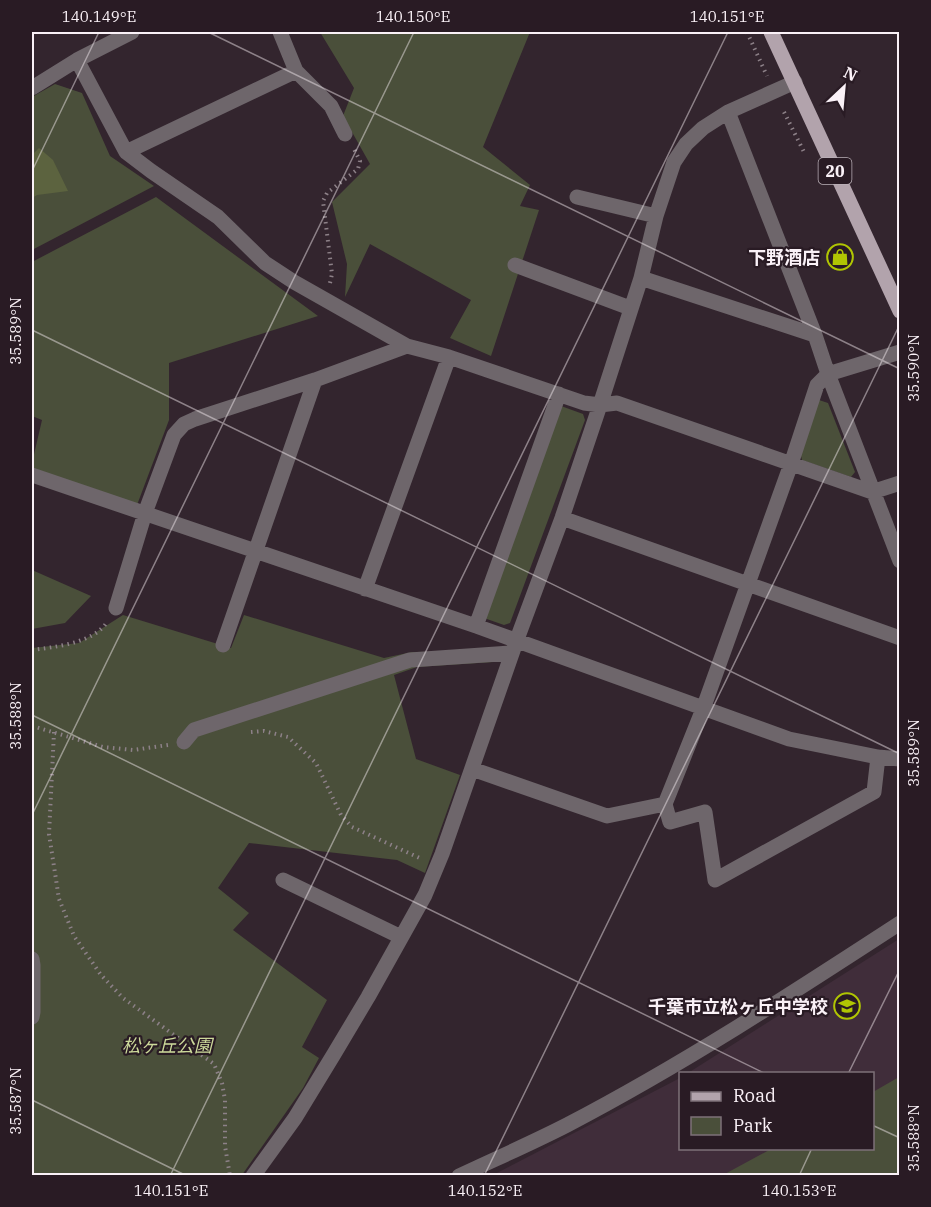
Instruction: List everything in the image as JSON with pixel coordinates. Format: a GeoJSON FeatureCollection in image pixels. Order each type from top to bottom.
{"type":"FeatureCollection","features":[{"type":"Feature","properties":{"kind":"main road","name":"20"},"geometry":{"type":"LineString","coordinates":[[771,32],[900,311]]}},
{"type":"Feature","properties":{"kind":"street"},"geometry":{"type":"LineString","coordinates":[[32,88],[77,60],[132,32]]}},
{"type":"Feature","properties":{"kind":"street"},"geometry":{"type":"LineString","coordinates":[[280,32],[296,71],[331,106],[345,134]]}},
{"type":"Feature","properties":{"kind":"street"},"geometry":{"type":"LineString","coordinates":[[77,60],[126,152],[218,217],[265,263],[407,346],[449,357],[584,403],[600,405],[617,403],[872,492],[900,483]]}},
{"type":"Feature","properties":{"kind":"street"},"geometry":{"type":"LineString","coordinates":[[126,152],[296,71]]}},
{"type":"Feature","properties":{"kind":"street"},"geometry":{"type":"LineString","coordinates":[[253,1176],[301,1109],[368,997],[425,895],[562,518],[640,278],[656,216],[674,162],[686,144],[703,128],[728,112],[795,82]]}},
{"type":"Feature","properties":{"kind":"street"},"geometry":{"type":"LineString","coordinates":[[728,112],[900,561]]}},
{"type":"Feature","properties":{"kind":"street"},"geometry":{"type":"LineString","coordinates":[[577,197],[656,216]]}},
{"type":"Feature","properties":{"kind":"street"},"geometry":{"type":"LineString","coordinates":[[515,265],[630,308]]}},
{"type":"Feature","properties":{"kind":"street"},"geometry":{"type":"LineString","coordinates":[[640,278],[815,335]]}},
{"type":"Feature","properties":{"kind":"street"},"geometry":{"type":"LineString","coordinates":[[116,608],[145,513],[174,435],[184,424],[407,346]]}},
{"type":"Feature","properties":{"kind":"street"},"geometry":{"type":"LineString","coordinates":[[878,757],[874,792],[715,880],[705,812],[670,822],[665,804],[703,709],[817,385],[828,374],[900,352]]}},
{"type":"Feature","properties":{"kind":"street"},"geometry":{"type":"LineString","coordinates":[[365,589],[449,357]]}},
{"type":"Feature","properties":{"kind":"street"},"geometry":{"type":"LineString","coordinates":[[223,645],[315,380]]}},
{"type":"Feature","properties":{"kind":"street"},"geometry":{"type":"LineString","coordinates":[[476,626],[560,394]]}},
{"type":"Feature","properties":{"kind":"street"},"geometry":{"type":"LineString","coordinates":[[32,475],[476,626],[514,647],[789,739],[878,757],[900,759]]}},
{"type":"Feature","properties":{"kind":"street"},"geometry":{"type":"LineString","coordinates":[[562,518],[900,638]]}},
{"type":"Feature","properties":{"kind":"street"},"geometry":{"type":"LineString","coordinates":[[184,742],[194,730],[410,660],[514,647]]}},
{"type":"Feature","properties":{"kind":"street"},"geometry":{"type":"LineString","coordinates":[[472,769],[607,816],[665,804]]}},
{"type":"Feature","properties":{"kind":"street"},"geometry":{"type":"LineString","coordinates":[[283,880],[401,937]]}},
{"type":"Feature","properties":{"kind":"street"},"geometry":{"type":"LineString","coordinates":[[459,1176],[566,1126],[693,1055],[900,923]]}},
{"type":"Feature","properties":{"kind":"street"},"geometry":{"type":"LineString","coordinates":[[32,959],[32,1017]]}},
{"type":"Feature","properties":{"kind":"path"},"geometry":{"type":"LineString","coordinates":[[747,32],[767,75]]}},
{"type":"Feature","properties":{"kind":"path"},"geometry":{"type":"LineString","coordinates":[[327,301],[332,274],[323,201],[327,193],[358,170],[360,161],[345,134]]}},
{"type":"Feature","properties":{"kind":"path"},"geometry":{"type":"LineString","coordinates":[[32,650],[84,640],[104,627],[116,608]]}},
{"type":"Feature","properties":{"kind":"path"},"geometry":{"type":"LineString","coordinates":[[32,726],[104,747],[133,750],[184,742]]}},
{"type":"Feature","properties":{"kind":"path"},"geometry":{"type":"LineString","coordinates":[[245,732],[264,731],[288,737],[316,763],[341,815],[352,826],[437,866]]}},
{"type":"Feature","properties":{"kind":"path"},"geometry":{"type":"LineString","coordinates":[[54,732],[49,834],[59,899],[74,936],[101,975],[123,998],[214,1064],[222,1083],[225,1100],[225,1146],[231,1176]]}},
{"type":"Feature","properties":{"kind":"shaded area"},"geometry":{"type":"Polygon","coordinates":[[[39,148],[53,160],[68,191],[37,195],[32,198],[32,155],[39,148]]]}},
{"type":"Feature","properties":{"kind":"shaded area","name":"千葉市立松ヶ丘中学校"},"geometry":{"type":"Polygon","coordinates":[[[899,939],[899,1175],[491,1176],[679,1079],[679,1150],[874,1150],[874,1072],[690,1072],[899,939]]]}},
{"type":"Feature","properties":{"kind":"green space"},"geometry":{"type":"Polygon","coordinates":[[[320,32],[530,32],[483,147],[530,185],[520,206],[539,210],[491,356],[450,338],[471,300],[370,244],[345,297],[347,264],[332,202],[370,164],[343,116],[354,88],[320,32]]]}},
{"type":"Feature","properties":{"kind":"green space"},"geometry":{"type":"Polygon","coordinates":[[[55,84],[82,93],[110,156],[154,186],[32,250],[32,97],[55,84]]]}},
{"type":"Feature","properties":{"kind":"green space"},"geometry":{"type":"Polygon","coordinates":[[[156,197],[318,316],[169,363],[169,420],[137,505],[32,469],[42,420],[32,416],[32,262],[156,197]]]}},
{"type":"Feature","properties":{"kind":"green space"},"geometry":{"type":"Polygon","coordinates":[[[819,400],[828,403],[855,472],[851,477],[802,460],[800,452],[819,400]]]}},
{"type":"Feature","properties":{"kind":"green space"},"geometry":{"type":"Polygon","coordinates":[[[561,406],[583,414],[585,420],[510,623],[504,625],[484,618],[561,406]]]}},
{"type":"Feature","properties":{"kind":"green space"},"geometry":{"type":"Polygon","coordinates":[[[32,570],[91,596],[65,623],[32,629],[32,570]]]}},
{"type":"Feature","properties":{"kind":"green space","name":"松ヶ丘公園"},"geometry":{"type":"Polygon","coordinates":[[[123,615],[231,648],[244,615],[384,658],[412,652],[492,651],[494,662],[417,667],[394,675],[416,759],[460,775],[425,873],[397,860],[249,843],[218,888],[249,913],[233,930],[327,1000],[302,1047],[319,1058],[303,1088],[242,1175],[32,1175],[32,648],[79,643],[123,615]]]}},
{"type":"Feature","properties":{"kind":"green space"},"geometry":{"type":"Polygon","coordinates":[[[899,1077],[899,1175],[723,1175],[769,1150],[874,1150],[874,1091],[899,1077]]]}},
{"type":"Feature","properties":{"kind":"place","name":"下野酒店"},"geometry":{"type":"Point","coordinates":[840,257]}},
{"type":"Feature","properties":{"kind":"place","name":"千葉市立松ヶ丘中学校"},"geometry":{"type":"Point","coordinates":[847,1006]}}]}
